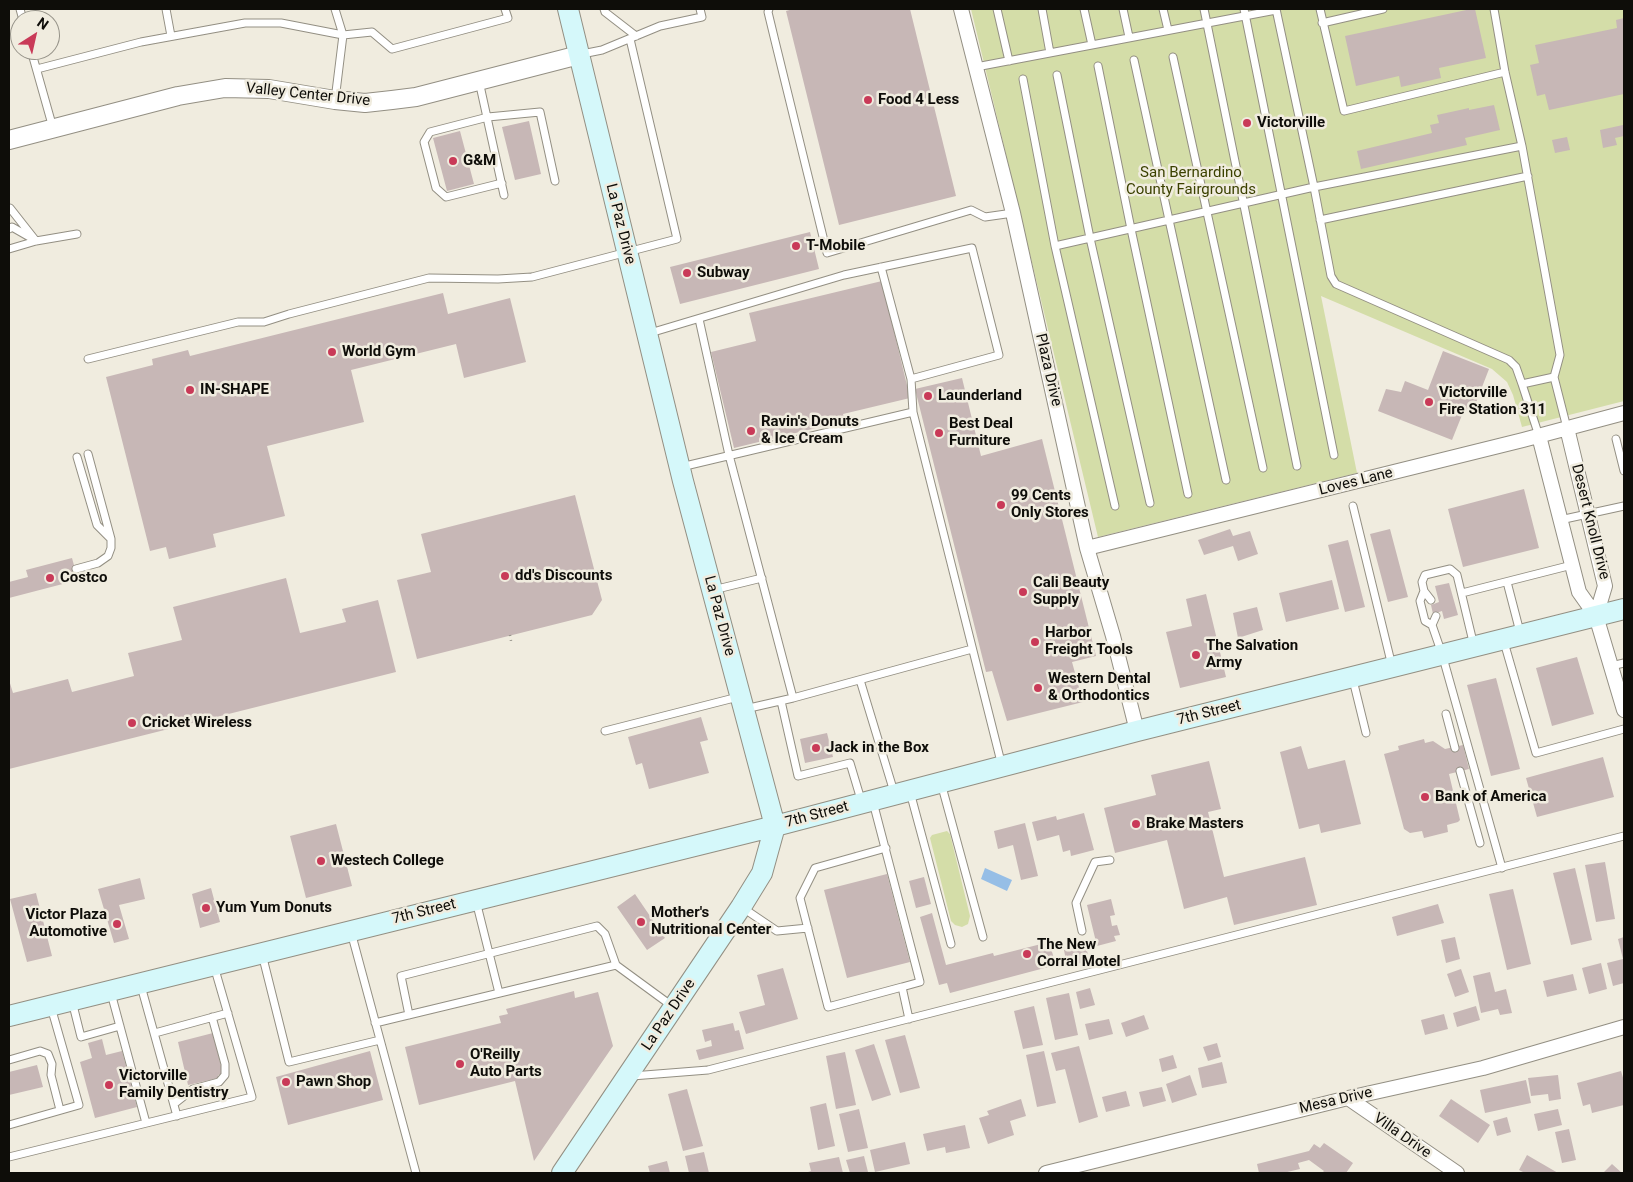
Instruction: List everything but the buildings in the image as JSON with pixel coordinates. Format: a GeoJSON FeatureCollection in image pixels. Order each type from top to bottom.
{"type":"FeatureCollection","features":[{"type":"Feature","properties":{"kind":"main road","name":"La Paz Drive"},"geometry":{"type":"LineString","coordinates":[[562,1173],[674,1008],[762,873],[775,826],[680,467],[568,9]]}},
{"type":"Feature","properties":{"kind":"main road","name":"7th Street"},"geometry":{"type":"LineString","coordinates":[[9,1016],[775,826],[1137,731],[1624,609]]}},
{"type":"Feature","properties":{"kind":"street","name":"Plaza Drive"},"geometry":{"type":"LineString","coordinates":[[961,9],[1013,213],[1087,548],[1113,636],[1137,731]]}},
{"type":"Feature","properties":{"kind":"street","name":"Valley Center Drive"},"geometry":{"type":"LineString","coordinates":[[9,140],[178,96],[225,88],[269,89],[365,103],[416,97],[579,55]]}},
{"type":"Feature","properties":{"kind":"street","name":"Loves Lane"},"geometry":{"type":"LineString","coordinates":[[1087,548],[1539,436],[1624,413]]}},
{"type":"Feature","properties":{"kind":"street","name":"Desert Knoll Drive"},"geometry":{"type":"LineString","coordinates":[[1567,428],[1606,586],[1596,616]]}},
{"type":"Feature","properties":{"kind":"street","name":"Desert Knoll Drive"},"geometry":{"type":"LineString","coordinates":[[1539,436],[1579,592],[1596,616],[1618,665],[1624,710]]}},
{"type":"Feature","properties":{"kind":"street","name":"Mesa Drive"},"geometry":{"type":"LineString","coordinates":[[1046,1173],[1348,1098],[1483,1068],[1624,1027]]}},
{"type":"Feature","properties":{"kind":"street","name":"Villa Drive"},"geometry":{"type":"LineString","coordinates":[[1348,1098],[1457,1173]]}},
{"type":"Feature","properties":{"kind":"lane"},"geometry":{"type":"LineString","coordinates":[[166,9],[171,36]]}},
{"type":"Feature","properties":{"kind":"lane"},"geometry":{"type":"LineString","coordinates":[[37,69],[141,42],[245,23],[281,23],[343,35],[372,32],[392,49],[508,18],[505,9]]}},
{"type":"Feature","properties":{"kind":"lane"},"geometry":{"type":"LineString","coordinates":[[88,360],[238,322],[249,320],[264,322],[429,278],[498,280],[532,277],[677,239],[633,38],[604,9]]}},
{"type":"Feature","properties":{"kind":"lane"},"geometry":{"type":"LineString","coordinates":[[579,55],[602,50],[660,26],[702,17],[700,9]]}},
{"type":"Feature","properties":{"kind":"lane"},"geometry":{"type":"LineString","coordinates":[[769,9],[774,41],[827,253],[971,210],[985,217],[1013,213]]}},
{"type":"Feature","properties":{"kind":"lane"},"geometry":{"type":"LineString","coordinates":[[997,9],[1009,61]]}},
{"type":"Feature","properties":{"kind":"lane"},"geometry":{"type":"LineString","coordinates":[[1042,9],[1050,53]]}},
{"type":"Feature","properties":{"kind":"lane"},"geometry":{"type":"LineString","coordinates":[[1084,9],[1092,45]]}},
{"type":"Feature","properties":{"kind":"lane"},"geometry":{"type":"LineString","coordinates":[[1123,9],[1129,38]]}},
{"type":"Feature","properties":{"kind":"lane"},"geometry":{"type":"LineString","coordinates":[[1164,9],[1168,30]]}},
{"type":"Feature","properties":{"kind":"lane"},"geometry":{"type":"LineString","coordinates":[[1204,9],[1297,466]]}},
{"type":"Feature","properties":{"kind":"lane"},"geometry":{"type":"LineString","coordinates":[[1320,9],[1344,111],[1505,72]]}},
{"type":"Feature","properties":{"kind":"lane"},"geometry":{"type":"LineString","coordinates":[[1322,23],[1383,9]]}},
{"type":"Feature","properties":{"kind":"lane"},"geometry":{"type":"LineString","coordinates":[[1494,9],[1505,72],[1528,176],[1560,355],[1554,377],[1567,428]]}},
{"type":"Feature","properties":{"kind":"lane"},"geometry":{"type":"LineString","coordinates":[[333,10],[343,35],[335,100]]}},
{"type":"Feature","properties":{"kind":"lane"},"geometry":{"type":"LineString","coordinates":[[976,67],[1129,38],[1245,12],[1276,10],[1331,276],[1336,284],[1509,360],[1516,368],[1539,436]]}},
{"type":"Feature","properties":{"kind":"lane"},"geometry":{"type":"LineString","coordinates":[[1245,12],[1334,454]]}},
{"type":"Feature","properties":{"kind":"lane"},"geometry":{"type":"LineString","coordinates":[[1172,57],[1262,468]]}},
{"type":"Feature","properties":{"kind":"lane"},"geometry":{"type":"LineString","coordinates":[[34,60],[53,128]]}},
{"type":"Feature","properties":{"kind":"lane"},"geometry":{"type":"LineString","coordinates":[[1134,60],[1226,480]]}},
{"type":"Feature","properties":{"kind":"lane"},"geometry":{"type":"LineString","coordinates":[[1098,66],[1188,494]]}},
{"type":"Feature","properties":{"kind":"lane"},"geometry":{"type":"LineString","coordinates":[[1057,75],[1090,238],[1150,503]]}},
{"type":"Feature","properties":{"kind":"lane"},"geometry":{"type":"LineString","coordinates":[[1022,79],[1055,246],[1116,506]]}},
{"type":"Feature","properties":{"kind":"lane"},"geometry":{"type":"LineString","coordinates":[[479,81],[504,195]]}},
{"type":"Feature","properties":{"kind":"lane"},"geometry":{"type":"LineString","coordinates":[[502,184],[446,197],[436,188],[424,142],[430,132],[488,117],[540,112],[555,181]]}},
{"type":"Feature","properties":{"kind":"lane"},"geometry":{"type":"LineString","coordinates":[[1055,246],[1314,187],[1522,146]]}},
{"type":"Feature","properties":{"kind":"lane"},"geometry":{"type":"LineString","coordinates":[[1320,220],[1528,176]]}},
{"type":"Feature","properties":{"kind":"lane"},"geometry":{"type":"LineString","coordinates":[[9,207],[36,241]]}},
{"type":"Feature","properties":{"kind":"lane"},"geometry":{"type":"LineString","coordinates":[[9,228],[36,241]]}},
{"type":"Feature","properties":{"kind":"lane"},"geometry":{"type":"LineString","coordinates":[[9,249],[36,241],[77,234]]}},
{"type":"Feature","properties":{"kind":"lane"},"geometry":{"type":"LineString","coordinates":[[647,334],[844,275],[972,248],[999,355],[911,379]]}},
{"type":"Feature","properties":{"kind":"lane"},"geometry":{"type":"LineString","coordinates":[[881,267],[911,379],[914,412],[1002,766]]}},
{"type":"Feature","properties":{"kind":"lane"},"geometry":{"type":"LineString","coordinates":[[698,319],[729,455],[793,698]]}},
{"type":"Feature","properties":{"kind":"lane"},"geometry":{"type":"LineString","coordinates":[[1522,384],[1554,377]]}},
{"type":"Feature","properties":{"kind":"lane"},"geometry":{"type":"LineString","coordinates":[[680,467],[914,412]]}},
{"type":"Feature","properties":{"kind":"lane"},"geometry":{"type":"LineString","coordinates":[[1616,439],[1624,471]]}},
{"type":"Feature","properties":{"kind":"lane"},"geometry":{"type":"LineString","coordinates":[[76,569],[98,562],[108,556],[111,548],[111,539],[88,454]]}},
{"type":"Feature","properties":{"kind":"lane"},"geometry":{"type":"LineString","coordinates":[[76,457],[97,525],[111,539]]}},
{"type":"Feature","properties":{"kind":"lane"},"geometry":{"type":"LineString","coordinates":[[1353,506],[1393,666]]}},
{"type":"Feature","properties":{"kind":"lane"},"geometry":{"type":"LineString","coordinates":[[1560,520],[1624,506]]}},
{"type":"Feature","properties":{"kind":"lane"},"geometry":{"type":"LineString","coordinates":[[1462,593],[1572,565]]}},
{"type":"Feature","properties":{"kind":"lane"},"geometry":{"type":"LineString","coordinates":[[1431,600],[1424,591],[1422,582],[1425,575],[1450,570],[1457,575],[1474,646]]}},
{"type":"Feature","properties":{"kind":"lane"},"geometry":{"type":"LineString","coordinates":[[712,590],[762,578]]}},
{"type":"Feature","properties":{"kind":"lane"},"geometry":{"type":"LineString","coordinates":[[1507,582],[1512,637],[1536,753],[1624,729]]}},
{"type":"Feature","properties":{"kind":"lane"},"geometry":{"type":"LineString","coordinates":[[1424,591],[1420,602],[1425,621],[1432,625],[1442,654],[1502,868]]}},
{"type":"Feature","properties":{"kind":"lane"},"geometry":{"type":"LineString","coordinates":[[1432,625],[1436,616]]}},
{"type":"Feature","properties":{"kind":"lane"},"geometry":{"type":"LineString","coordinates":[[606,730],[742,703],[781,701],[972,649]]}},
{"type":"Feature","properties":{"kind":"lane"},"geometry":{"type":"LineString","coordinates":[[1352,677],[1366,733]]}},
{"type":"Feature","properties":{"kind":"lane"},"geometry":{"type":"LineString","coordinates":[[860,680],[902,792],[951,944]]}},
{"type":"Feature","properties":{"kind":"lane"},"geometry":{"type":"LineString","coordinates":[[781,701],[798,776],[850,763],[886,848],[920,982],[828,1007],[800,898],[815,868],[886,848]]}},
{"type":"Feature","properties":{"kind":"lane"},"geometry":{"type":"LineString","coordinates":[[1446,714],[1454,748]]}},
{"type":"Feature","properties":{"kind":"lane"},"geometry":{"type":"LineString","coordinates":[[1460,771],[1480,843]]}},
{"type":"Feature","properties":{"kind":"lane"},"geometry":{"type":"LineString","coordinates":[[940,782],[983,937]]}},
{"type":"Feature","properties":{"kind":"lane"},"geometry":{"type":"LineString","coordinates":[[628,1076],[708,1070],[1624,836]]}},
{"type":"Feature","properties":{"kind":"lane"},"geometry":{"type":"LineString","coordinates":[[1082,931],[1076,903],[1094,862],[1110,860]]}},
{"type":"Feature","properties":{"kind":"lane"},"geometry":{"type":"LineString","coordinates":[[475,900],[499,993]]}},
{"type":"Feature","properties":{"kind":"lane"},"geometry":{"type":"LineString","coordinates":[[741,907],[777,931],[808,928]]}},
{"type":"Feature","properties":{"kind":"lane"},"geometry":{"type":"LineString","coordinates":[[409,1015],[401,976],[597,926],[605,934],[616,964],[674,1008]]}},
{"type":"Feature","properties":{"kind":"lane"},"geometry":{"type":"LineString","coordinates":[[350,930],[416,1173]]}},
{"type":"Feature","properties":{"kind":"lane"},"geometry":{"type":"LineString","coordinates":[[262,952],[289,1062],[380,1040]]}},
{"type":"Feature","properties":{"kind":"lane"},"geometry":{"type":"LineString","coordinates":[[9,1157],[252,1097],[214,964]]}},
{"type":"Feature","properties":{"kind":"lane"},"geometry":{"type":"LineString","coordinates":[[375,1023],[616,964]]}},
{"type":"Feature","properties":{"kind":"lane"},"geometry":{"type":"LineString","coordinates":[[140,982],[177,1116]]}},
{"type":"Feature","properties":{"kind":"lane"},"geometry":{"type":"LineString","coordinates":[[902,987],[910,1019]]}},
{"type":"Feature","properties":{"kind":"lane"},"geometry":{"type":"LineString","coordinates":[[110,990],[146,1123]]}},
{"type":"Feature","properties":{"kind":"lane"},"geometry":{"type":"LineString","coordinates":[[71,1000],[81,1037],[120,1026]]}},
{"type":"Feature","properties":{"kind":"lane"},"geometry":{"type":"LineString","coordinates":[[9,1125],[79,1105],[51,1005]]}},
{"type":"Feature","properties":{"kind":"lane"},"geometry":{"type":"LineString","coordinates":[[155,1033],[228,1013]]}},
{"type":"Feature","properties":{"kind":"lane"},"geometry":{"type":"LineString","coordinates":[[174,1104],[192,1089],[219,1082],[226,1075],[225,1064],[212,1017]]}},
{"type":"Feature","properties":{"kind":"lane"},"geometry":{"type":"LineString","coordinates":[[9,1060],[40,1051],[48,1054],[52,1064],[51,1075],[60,1110]]}},
{"type":"Feature","properties":{"kind":"path"},"geometry":{"type":"LineString","coordinates":[[510,636],[511,641]]}},
{"type":"Feature","properties":{"kind":"green space","name":"San Bernardino County Fairgrounds"},"geometry":{"type":"Polygon","coordinates":[[[971,9],[1624,9],[1624,401],[1522,427],[1513,395],[1507,382],[1492,369],[1321,296],[1357,473],[1098,537],[971,9]]]}},
{"type":"Feature","properties":{"kind":"green space"},"geometry":{"type":"Polygon","coordinates":[[[947,831],[950,834],[970,916],[968,924],[962,927],[955,925],[951,921],[930,838],[932,835],[947,831]]]}},
{"type":"Feature","properties":{"kind":"water"},"geometry":{"type":"Polygon","coordinates":[[[985,868],[1012,880],[1007,891],[981,879],[985,868]]]}},
{"type":"Feature","properties":{"kind":"place","name":"Food 4 Less"},"geometry":{"type":"Point","coordinates":[868,100]}},
{"type":"Feature","properties":{"kind":"place","name":"Victorville"},"geometry":{"type":"Point","coordinates":[1247,123]}},
{"type":"Feature","properties":{"kind":"place","name":"G&M"},"geometry":{"type":"Point","coordinates":[453,161]}},
{"type":"Feature","properties":{"kind":"place","name":"T-Mobile"},"geometry":{"type":"Point","coordinates":[796,246]}},
{"type":"Feature","properties":{"kind":"place","name":"Subway"},"geometry":{"type":"Point","coordinates":[687,273]}},
{"type":"Feature","properties":{"kind":"place","name":"World Gym"},"geometry":{"type":"Point","coordinates":[332,352]}},
{"type":"Feature","properties":{"kind":"place","name":"IN-SHAPE"},"geometry":{"type":"Point","coordinates":[190,390]}},
{"type":"Feature","properties":{"kind":"place","name":"Launderland"},"geometry":{"type":"Point","coordinates":[928,396]}},
{"type":"Feature","properties":{"kind":"place","name":"Victorville Fire Station 311"},"geometry":{"type":"Point","coordinates":[1429,402]}},
{"type":"Feature","properties":{"kind":"place","name":"Ravin's Donuts & Ice Cream"},"geometry":{"type":"Point","coordinates":[751,431]}},
{"type":"Feature","properties":{"kind":"place","name":"Best Deal Furniture"},"geometry":{"type":"Point","coordinates":[939,433]}},
{"type":"Feature","properties":{"kind":"place","name":"99 Cents Only Stores"},"geometry":{"type":"Point","coordinates":[1001,505]}},
{"type":"Feature","properties":{"kind":"place","name":"dd's Discounts"},"geometry":{"type":"Point","coordinates":[505,576]}},
{"type":"Feature","properties":{"kind":"place","name":"Costco"},"geometry":{"type":"Point","coordinates":[50,578]}},
{"type":"Feature","properties":{"kind":"place","name":"Cali Beauty Supply"},"geometry":{"type":"Point","coordinates":[1023,592]}},
{"type":"Feature","properties":{"kind":"place","name":"Harbor Freight Tools"},"geometry":{"type":"Point","coordinates":[1035,642]}},
{"type":"Feature","properties":{"kind":"place","name":"The Salvation Army"},"geometry":{"type":"Point","coordinates":[1196,655]}},
{"type":"Feature","properties":{"kind":"place","name":"Western Dental & Orthodontics"},"geometry":{"type":"Point","coordinates":[1038,688]}},
{"type":"Feature","properties":{"kind":"place","name":"Cricket Wireless"},"geometry":{"type":"Point","coordinates":[132,723]}},
{"type":"Feature","properties":{"kind":"place","name":"Jack in the Box"},"geometry":{"type":"Point","coordinates":[816,748]}},
{"type":"Feature","properties":{"kind":"place","name":"Bank of America"},"geometry":{"type":"Point","coordinates":[1425,797]}},
{"type":"Feature","properties":{"kind":"place","name":"Brake Masters"},"geometry":{"type":"Point","coordinates":[1136,824]}},
{"type":"Feature","properties":{"kind":"place","name":"Westech College"},"geometry":{"type":"Point","coordinates":[321,861]}},
{"type":"Feature","properties":{"kind":"place","name":"Yum Yum Donuts"},"geometry":{"type":"Point","coordinates":[206,908]}},
{"type":"Feature","properties":{"kind":"place","name":"Mother's Nutritional Center"},"geometry":{"type":"Point","coordinates":[641,922]}},
{"type":"Feature","properties":{"kind":"place","name":"Victor Plaza Automotive"},"geometry":{"type":"Point","coordinates":[117,924]}},
{"type":"Feature","properties":{"kind":"place","name":"The New Corral Motel"},"geometry":{"type":"Point","coordinates":[1027,954]}},
{"type":"Feature","properties":{"kind":"place","name":"O'Reilly Auto Parts"},"geometry":{"type":"Point","coordinates":[460,1064]}},
{"type":"Feature","properties":{"kind":"place","name":"Pawn Shop"},"geometry":{"type":"Point","coordinates":[286,1082]}},
{"type":"Feature","properties":{"kind":"place","name":"Victorville Family Dentistry"},"geometry":{"type":"Point","coordinates":[109,1085]}}]}
